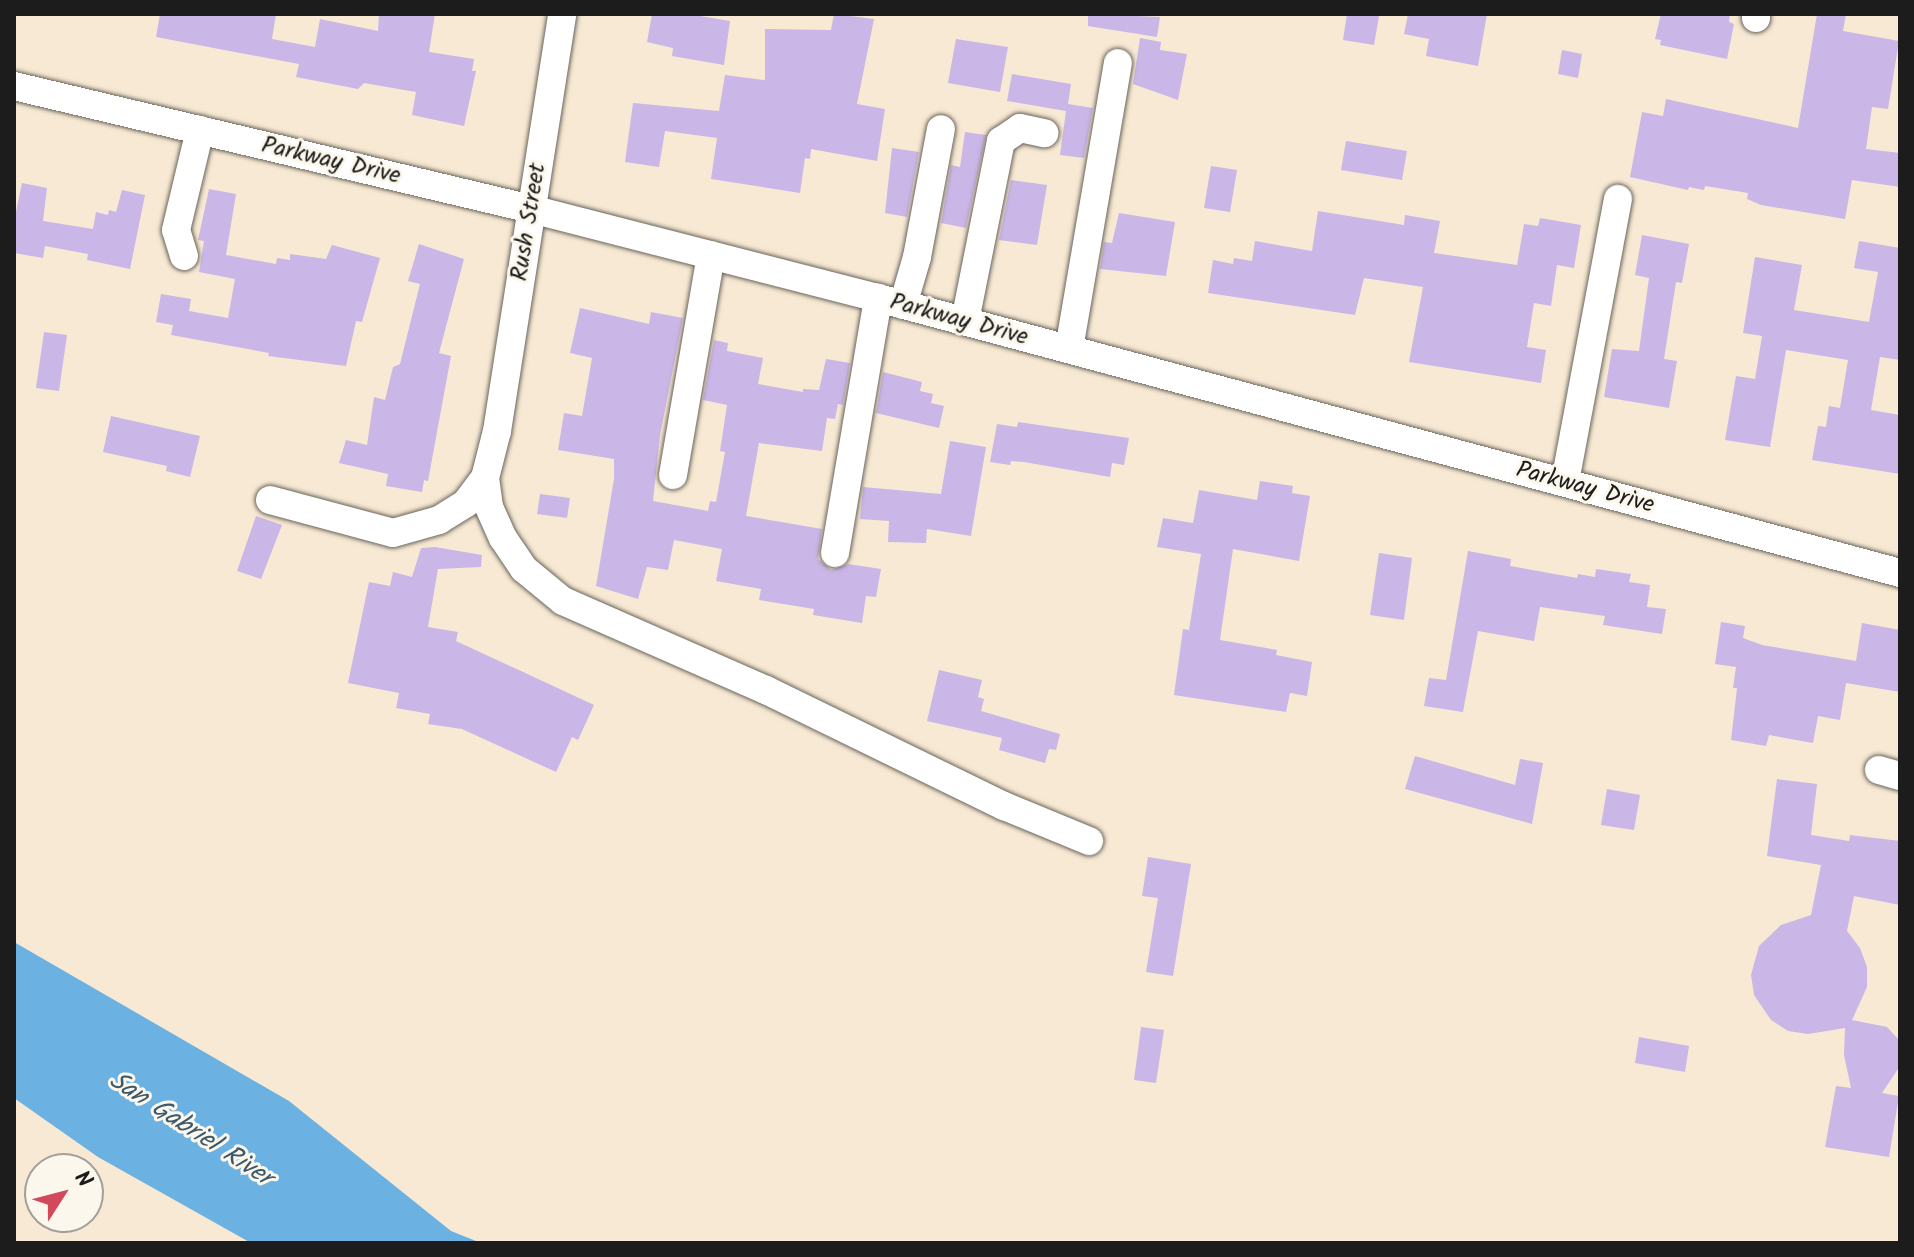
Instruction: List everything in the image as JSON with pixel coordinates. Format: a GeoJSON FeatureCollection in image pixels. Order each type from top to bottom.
{"type":"FeatureCollection","features":[{"type":"Feature","properties":{"kind":"street","name":"Rush Street"},"geometry":{"type":"LineString","coordinates":[[485,478],[497,431],[562,14]]}},
{"type":"Feature","properties":{"kind":"street"},"geometry":{"type":"LineString","coordinates":[[1069,349],[1118,63]]}},
{"type":"Feature","properties":{"kind":"street","name":"Parkway Drive"},"geometry":{"type":"LineString","coordinates":[[14,86],[711,255],[1900,573]]}},
{"type":"Feature","properties":{"kind":"street"},"geometry":{"type":"LineString","coordinates":[[965,321],[1001,141],[1020,128],[1044,133]]}},
{"type":"Feature","properties":{"kind":"street"},"geometry":{"type":"LineString","coordinates":[[835,553],[891,302],[917,257],[941,129]]}},
{"type":"Feature","properties":{"kind":"street"},"geometry":{"type":"LineString","coordinates":[[184,256],[176,230],[200,130]]}},
{"type":"Feature","properties":{"kind":"street"},"geometry":{"type":"LineString","coordinates":[[1565,482],[1618,199]]}},
{"type":"Feature","properties":{"kind":"street"},"geometry":{"type":"LineString","coordinates":[[673,475],[711,255]]}},
{"type":"Feature","properties":{"kind":"street"},"geometry":{"type":"LineString","coordinates":[[270,500],[393,533],[439,520],[466,503],[485,478]]}},
{"type":"Feature","properties":{"kind":"street"},"geometry":{"type":"LineString","coordinates":[[485,478],[489,507],[503,538],[524,569],[563,601],[766,690],[1004,806],[1089,841]]}},
{"type":"Feature","properties":{"kind":"water","name":"San Gabriel River"},"geometry":{"type":"Polygon","coordinates":[[[14,942],[289,1101],[451,1231],[481,1243],[251,1243],[104,1160],[104,1153],[92,1153],[14,1098],[14,942]]]}},
{"type":"Feature","properties":{"kind":"building"},"geometry":{"type":"Polygon","coordinates":[[[160,14],[276,14],[272,39],[315,47],[320,19],[378,31],[379,14],[435,14],[429,52],[474,59],[472,71],[476,71],[464,126],[412,115],[416,92],[364,83],[358,89],[296,77],[299,64],[156,37],[160,14]]]}},
{"type":"Feature","properties":{"kind":"building"},"geometry":{"type":"Polygon","coordinates":[[[652,14],[688,14],[730,21],[724,65],[672,56],[673,48],[647,42],[652,14]]]}},
{"type":"Feature","properties":{"kind":"building"},"geometry":{"type":"Polygon","coordinates":[[[834,14],[874,19],[857,104],[885,109],[877,161],[811,149],[810,159],[805,158],[800,193],[711,179],[717,138],[665,131],[659,167],[625,162],[633,103],[719,111],[725,75],[765,80],[765,29],[831,30],[834,14]]]}},
{"type":"Feature","properties":{"kind":"building"},"geometry":{"type":"Polygon","coordinates":[[[1088,14],[1160,17],[1157,37],[1088,26],[1088,14]]]}},
{"type":"Feature","properties":{"kind":"building"},"geometry":{"type":"Polygon","coordinates":[[[1347,14],[1379,16],[1374,45],[1343,40],[1347,14]]]}},
{"type":"Feature","properties":{"kind":"building"},"geometry":{"type":"Polygon","coordinates":[[[1408,14],[1487,14],[1478,66],[1426,56],[1429,39],[1404,34],[1408,14]]]}},
{"type":"Feature","properties":{"kind":"building"},"geometry":{"type":"Polygon","coordinates":[[[1661,14],[1730,14],[1729,22],[1734,24],[1727,59],[1660,45],[1661,40],[1655,39],[1661,14]]]}},
{"type":"Feature","properties":{"kind":"building"},"geometry":{"type":"Polygon","coordinates":[[[1817,14],[1846,14],[1843,31],[1899,41],[1888,109],[1872,107],[1866,149],[1900,153],[1900,187],[1852,180],[1845,219],[1761,205],[1747,199],[1748,193],[1705,186],[1704,190],[1689,187],[1688,190],[1630,177],[1642,112],[1663,116],[1666,99],[1798,128],[1817,14]]]}},
{"type":"Feature","properties":{"kind":"building"},"geometry":{"type":"Polygon","coordinates":[[[1140,38],[1161,42],[1160,50],[1187,54],[1178,100],[1133,84],[1140,38]]]}},
{"type":"Feature","properties":{"kind":"building"},"geometry":{"type":"Polygon","coordinates":[[[956,39],[1008,47],[1000,92],[948,83],[956,39]]]}},
{"type":"Feature","properties":{"kind":"building"},"geometry":{"type":"Polygon","coordinates":[[[1562,50],[1582,54],[1578,78],[1558,74],[1562,50]]]}},
{"type":"Feature","properties":{"kind":"building"},"geometry":{"type":"Polygon","coordinates":[[[1012,74],[1071,84],[1068,104],[1093,108],[1084,158],[1060,155],[1066,111],[1007,101],[1012,74]]]}},
{"type":"Feature","properties":{"kind":"building"},"geometry":{"type":"Polygon","coordinates":[[[965,132],[986,135],[966,228],[941,223],[951,165],[960,167],[965,132]]]}},
{"type":"Feature","properties":{"kind":"building"},"geometry":{"type":"Polygon","coordinates":[[[1346,141],[1407,151],[1402,180],[1341,170],[1346,141]]]}},
{"type":"Feature","properties":{"kind":"building"},"geometry":{"type":"Polygon","coordinates":[[[892,148],[919,152],[907,217],[885,213],[892,148]]]}},
{"type":"Feature","properties":{"kind":"building"},"geometry":{"type":"Polygon","coordinates":[[[1211,166],[1237,170],[1230,212],[1204,208],[1211,166]]]}},
{"type":"Feature","properties":{"kind":"building"},"geometry":{"type":"Polygon","coordinates":[[[1011,180],[1047,185],[1037,245],[999,240],[1011,180]]]}},
{"type":"Feature","properties":{"kind":"building"},"geometry":{"type":"Polygon","coordinates":[[[22,183],[47,188],[43,221],[93,229],[96,212],[108,215],[109,210],[116,212],[122,190],[145,195],[130,269],[87,260],[88,254],[45,246],[43,258],[14,253],[14,221],[22,183]]]}},
{"type":"Feature","properties":{"kind":"building"},"geometry":{"type":"Polygon","coordinates":[[[209,189],[236,194],[226,255],[276,264],[277,258],[290,260],[290,254],[326,259],[332,245],[380,258],[362,322],[356,321],[346,366],[268,356],[269,353],[171,335],[173,325],[156,322],[161,294],[191,299],[189,311],[228,318],[235,279],[199,272],[204,241],[198,240],[209,189]]]}},
{"type":"Feature","properties":{"kind":"building"},"geometry":{"type":"Polygon","coordinates":[[[1318,211],[1404,225],[1405,215],[1440,221],[1434,253],[1517,265],[1524,224],[1538,226],[1540,218],[1581,225],[1574,268],[1557,265],[1551,306],[1534,303],[1527,347],[1546,350],[1541,383],[1409,362],[1423,287],[1364,278],[1355,315],[1208,293],[1213,260],[1233,264],[1234,258],[1252,261],[1255,241],[1312,251],[1318,211]]]}},
{"type":"Feature","properties":{"kind":"building"},"geometry":{"type":"Polygon","coordinates":[[[1119,213],[1175,222],[1166,276],[1100,269],[1104,242],[1112,243],[1119,213]]]}},
{"type":"Feature","properties":{"kind":"building"},"geometry":{"type":"Polygon","coordinates":[[[1642,235],[1689,244],[1682,283],[1676,282],[1664,359],[1677,361],[1669,408],[1604,397],[1612,349],[1639,351],[1649,278],[1635,275],[1642,235]]]}},
{"type":"Feature","properties":{"kind":"building"},"geometry":{"type":"Polygon","coordinates":[[[1859,241],[1900,248],[1900,360],[1880,357],[1871,410],[1900,415],[1900,474],[1812,460],[1818,426],[1826,427],[1829,406],[1840,408],[1848,360],[1786,350],[1770,447],[1725,440],[1736,376],[1755,379],[1762,336],[1743,333],[1755,257],[1802,265],[1794,310],[1869,322],[1878,272],[1854,268],[1859,241]]]}},
{"type":"Feature","properties":{"kind":"building"},"geometry":{"type":"Polygon","coordinates":[[[419,244],[464,259],[439,353],[451,356],[428,481],[424,480],[422,492],[386,486],[388,474],[339,463],[346,440],[367,445],[374,397],[385,400],[393,367],[400,364],[420,284],[408,281],[419,244]]]}},
{"type":"Feature","properties":{"kind":"building"},"geometry":{"type":"Polygon","coordinates":[[[580,308],[649,324],[651,312],[683,318],[660,435],[653,501],[708,511],[710,501],[716,502],[725,452],[720,451],[727,405],[703,400],[714,340],[728,343],[727,351],[763,358],[758,384],[803,392],[803,389],[819,390],[826,359],[850,363],[843,405],[838,404],[835,419],[827,418],[822,451],[759,443],[746,516],[822,529],[818,559],[831,570],[848,564],[881,569],[876,597],[866,596],[862,623],[813,615],[814,609],[759,600],[761,589],[716,581],[722,549],[674,540],[668,570],[647,567],[638,599],[596,586],[614,479],[614,459],[558,450],[564,413],[582,416],[592,358],[570,353],[580,308]]]}},
{"type":"Feature","properties":{"kind":"building"},"geometry":{"type":"Polygon","coordinates":[[[44,332],[67,335],[59,391],[36,388],[44,332]]]}},
{"type":"Feature","properties":{"kind":"building"},"geometry":{"type":"Polygon","coordinates":[[[883,372],[922,382],[920,391],[933,394],[931,403],[944,406],[939,428],[876,413],[883,372]]]}},
{"type":"Feature","properties":{"kind":"building"},"geometry":{"type":"Polygon","coordinates":[[[111,416],[200,436],[190,477],[166,471],[167,466],[103,452],[111,416]]]}},
{"type":"Feature","properties":{"kind":"building"},"geometry":{"type":"Polygon","coordinates":[[[1018,422],[1129,438],[1124,465],[1112,463],[1110,477],[1024,462],[1011,461],[1010,465],[990,462],[997,424],[1017,427],[1018,422]]]}},
{"type":"Feature","properties":{"kind":"building"},"geometry":{"type":"Polygon","coordinates":[[[950,441],[986,447],[971,536],[927,529],[926,543],[888,542],[889,521],[860,519],[863,487],[941,494],[950,441]]]}},
{"type":"Feature","properties":{"kind":"building"},"geometry":{"type":"Polygon","coordinates":[[[1260,481],[1293,486],[1292,493],[1310,496],[1299,561],[1233,549],[1220,640],[1277,650],[1276,655],[1312,662],[1307,696],[1290,693],[1286,712],[1174,695],[1183,629],[1189,630],[1201,554],[1157,547],[1163,518],[1193,523],[1199,490],[1257,500],[1260,481]]]}},
{"type":"Feature","properties":{"kind":"building"},"geometry":{"type":"Polygon","coordinates":[[[540,494],[570,498],[567,518],[537,514],[540,494]]]}},
{"type":"Feature","properties":{"kind":"building"},"geometry":{"type":"Polygon","coordinates":[[[256,516],[282,525],[261,579],[237,571],[256,516]]]}},
{"type":"Feature","properties":{"kind":"building"},"geometry":{"type":"Polygon","coordinates":[[[435,547],[482,555],[481,567],[438,569],[428,627],[458,632],[456,641],[594,705],[578,740],[572,737],[556,772],[462,729],[428,724],[430,714],[396,708],[399,693],[348,683],[369,582],[390,586],[393,572],[412,577],[421,548],[435,547]]]}},
{"type":"Feature","properties":{"kind":"building"},"geometry":{"type":"Polygon","coordinates":[[[1468,551],[1511,559],[1510,566],[1577,578],[1578,574],[1595,577],[1596,569],[1631,574],[1629,582],[1650,585],[1647,607],[1666,609],[1662,634],[1603,625],[1605,616],[1540,607],[1534,641],[1478,631],[1463,712],[1424,706],[1429,678],[1446,680],[1468,551]]]}},
{"type":"Feature","properties":{"kind":"building"},"geometry":{"type":"Polygon","coordinates":[[[1379,553],[1412,558],[1404,620],[1370,615],[1379,553]]]}},
{"type":"Feature","properties":{"kind":"building"},"geometry":{"type":"Polygon","coordinates":[[[1721,622],[1745,626],[1743,638],[1762,645],[1856,661],[1862,623],[1900,630],[1900,692],[1846,683],[1840,720],[1818,716],[1813,743],[1769,735],[1766,746],[1731,740],[1737,688],[1733,688],[1736,667],[1715,664],[1721,622]]]}},
{"type":"Feature","properties":{"kind":"building"},"geometry":{"type":"Polygon","coordinates":[[[939,670],[982,680],[978,697],[984,699],[981,711],[1060,734],[1056,750],[1049,749],[1045,763],[999,750],[1002,738],[927,721],[939,670]]]}},
{"type":"Feature","properties":{"kind":"building"},"geometry":{"type":"Polygon","coordinates":[[[1415,756],[1515,785],[1520,759],[1543,763],[1532,824],[1405,789],[1415,756]]]}},
{"type":"Feature","properties":{"kind":"building"},"geometry":{"type":"Polygon","coordinates":[[[1777,779],[1817,784],[1811,835],[1849,841],[1850,835],[1900,841],[1900,905],[1854,896],[1847,931],[1860,948],[1867,967],[1867,987],[1852,1020],[1887,1027],[1900,1041],[1900,1066],[1882,1093],[1899,1096],[1889,1157],[1825,1147],[1836,1086],[1851,1088],[1844,1055],[1845,1028],[1808,1034],[1788,1031],[1771,1020],[1754,995],[1751,975],[1759,946],[1781,925],[1811,915],[1821,865],[1767,856],[1777,779]]]}},
{"type":"Feature","properties":{"kind":"building"},"geometry":{"type":"Polygon","coordinates":[[[1607,789],[1640,795],[1634,830],[1601,825],[1607,789]]]}},
{"type":"Feature","properties":{"kind":"building"},"geometry":{"type":"Polygon","coordinates":[[[1148,857],[1191,864],[1173,976],[1146,972],[1158,898],[1142,896],[1148,857]]]}},
{"type":"Feature","properties":{"kind":"building"},"geometry":{"type":"Polygon","coordinates":[[[1141,1027],[1164,1030],[1156,1083],[1134,1080],[1141,1027]]]}},
{"type":"Feature","properties":{"kind":"building"},"geometry":{"type":"Polygon","coordinates":[[[1639,1037],[1689,1046],[1685,1072],[1635,1063],[1639,1037]]]}}]}
